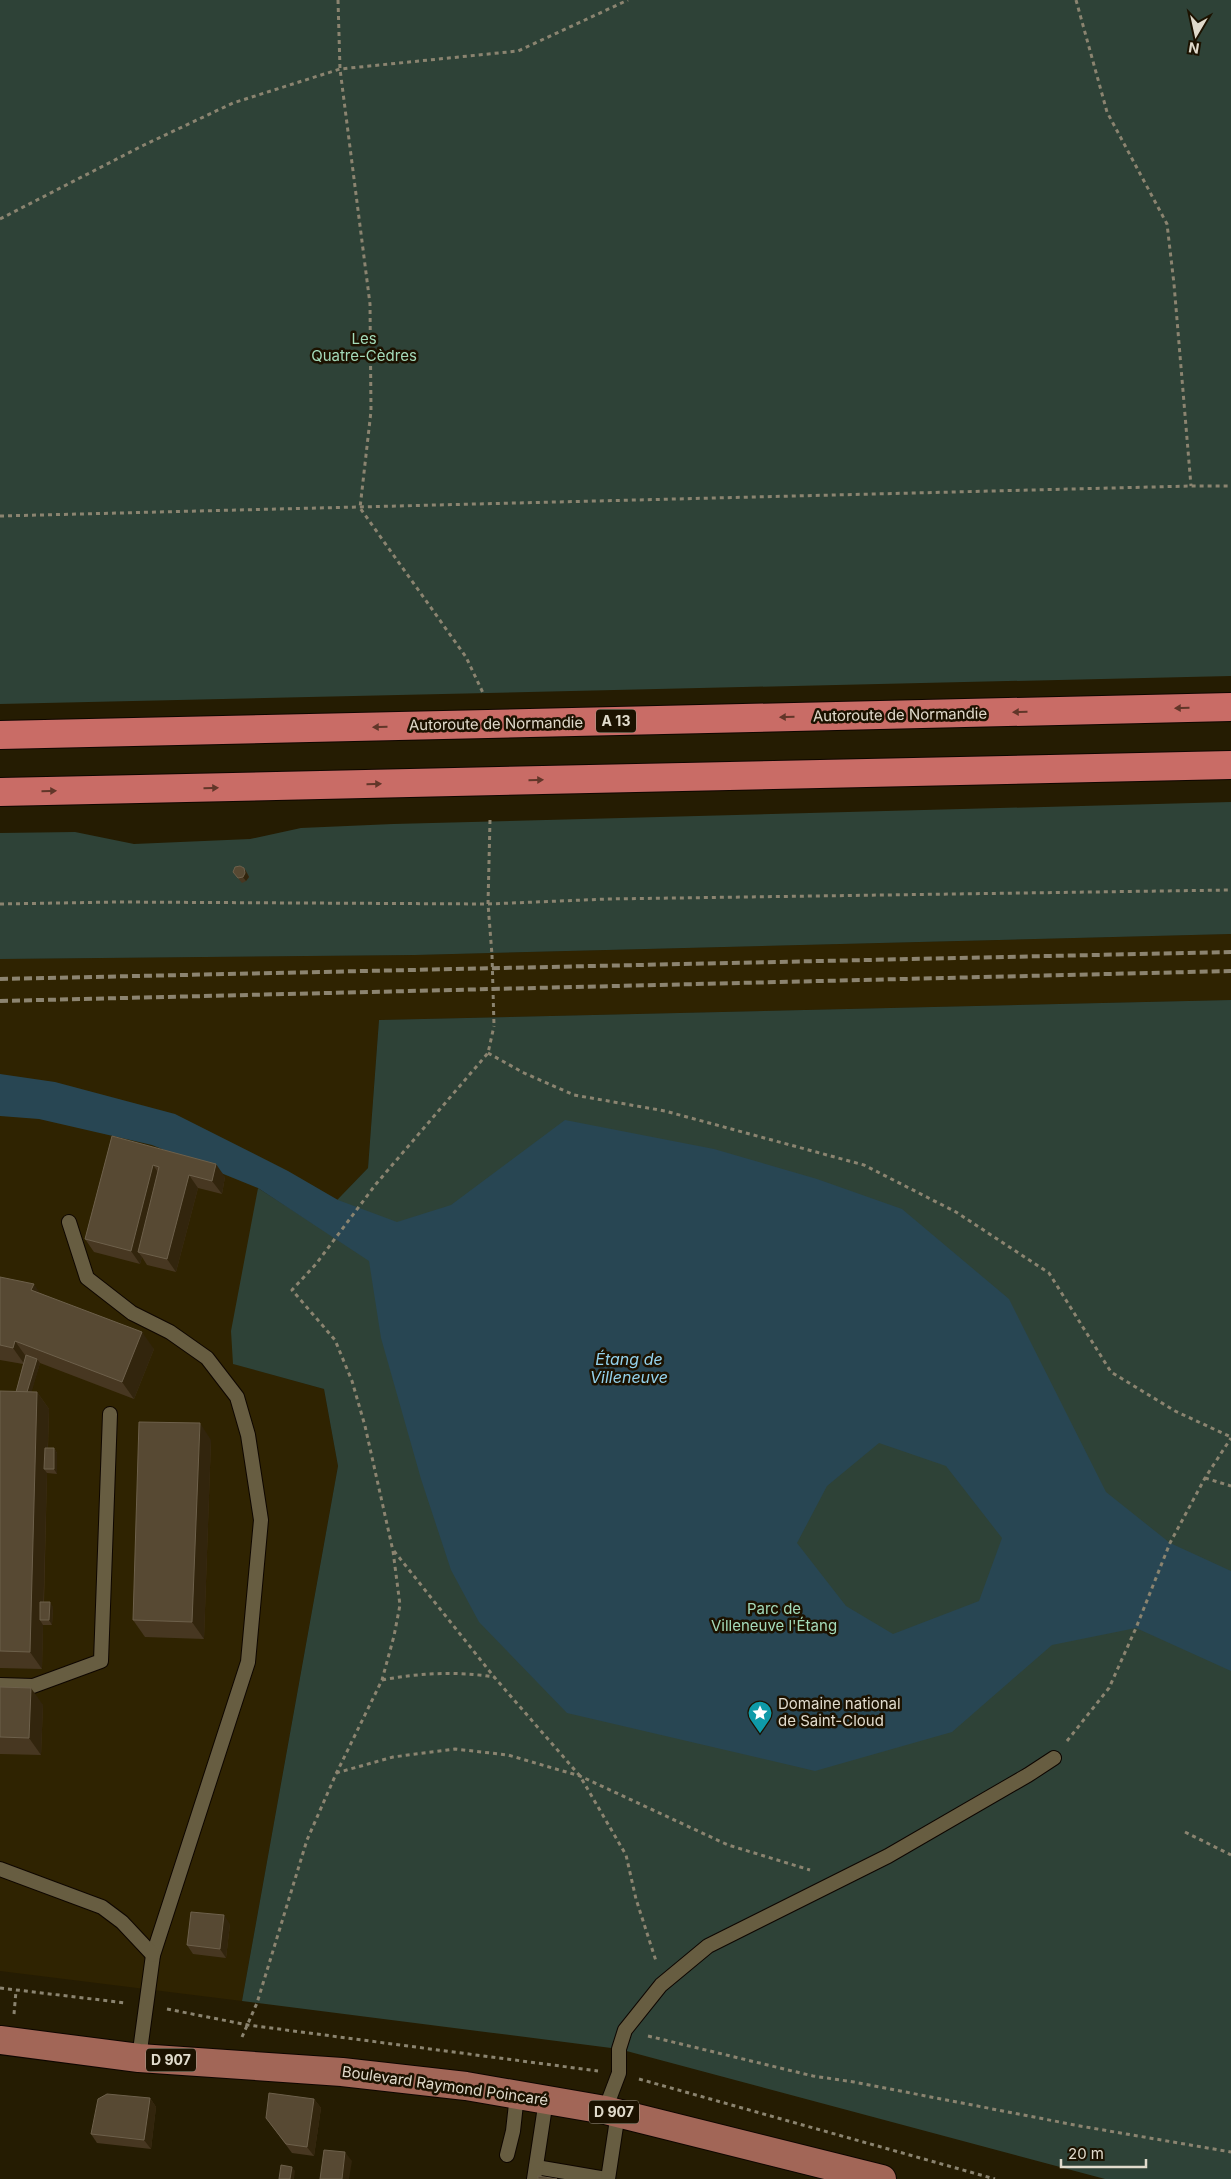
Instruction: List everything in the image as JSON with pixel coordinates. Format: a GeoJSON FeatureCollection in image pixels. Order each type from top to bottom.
{"type":"FeatureCollection","features":[{"type":"Feature","properties":{"kind":"highway","name":"Autoroute de Normandie"},"geometry":{"type":"LineString","coordinates":[[0,735],[1231,707]]}},
{"type":"Feature","properties":{"kind":"highway"},"geometry":{"type":"LineString","coordinates":[[0,792],[1231,765]]}},
{"type":"Feature","properties":{"kind":"main road","name":"Boulevard Raymond Poincaré"},"geometry":{"type":"LineString","coordinates":[[0,2040],[139,2058],[342,2072],[466,2086],[612,2111],[882,2179]]}},
{"type":"Feature","properties":{"kind":"lane"},"geometry":{"type":"LineString","coordinates":[[69,1222],[87,1278],[132,1312],[170,1332],[208,1358],[237,1397],[248,1435],[260,1520],[248,1662],[153,1955],[139,2058]]}},
{"type":"Feature","properties":{"kind":"lane"},"geometry":{"type":"LineString","coordinates":[[0,1685],[33,1686],[101,1661],[110,1414]]}},
{"type":"Feature","properties":{"kind":"lane"},"geometry":{"type":"LineString","coordinates":[[546,2100],[535,2173],[607,2179],[612,2111],[619,2073],[619,2049],[625,2030],[661,1985],[708,1946],[888,1856],[1028,1776],[1054,1758]]}},
{"type":"Feature","properties":{"kind":"lane"},"geometry":{"type":"LineString","coordinates":[[0,1869],[102,1907],[122,1922],[153,1955]]}},
{"type":"Feature","properties":{"kind":"lane"},"geometry":{"type":"LineString","coordinates":[[507,2155],[513,2131],[517,2095]]}},
{"type":"Feature","properties":{"kind":"path"},"geometry":{"type":"LineString","coordinates":[[338,0],[340,69],[370,304],[371,411],[360,508],[466,658],[485,696]]}},
{"type":"Feature","properties":{"kind":"path"},"geometry":{"type":"LineString","coordinates":[[0,220],[144,145],[233,103],[340,69],[518,51],[628,0]]}},
{"type":"Feature","properties":{"kind":"path"},"geometry":{"type":"LineString","coordinates":[[1076,0],[1107,112],[1167,224],[1191,486]]}},
{"type":"Feature","properties":{"kind":"path"},"geometry":{"type":"LineString","coordinates":[[0,516],[1231,486]]}},
{"type":"Feature","properties":{"kind":"path"},"geometry":{"type":"LineString","coordinates":[[228,2064],[257,2003],[307,1840],[336,1774],[382,1680],[400,1605],[393,1551],[365,1426],[352,1380],[335,1340],[292,1290],[316,1264],[376,1184],[488,1053],[494,1026],[491,929],[488,904],[490,820]]}},
{"type":"Feature","properties":{"kind":"path"},"geometry":{"type":"LineString","coordinates":[[0,904],[118,902],[488,904],[607,899],[1231,890]]}},
{"type":"Feature","properties":{"kind":"path"},"geometry":{"type":"LineString","coordinates":[[488,1053],[524,1073],[574,1095],[665,1111],[864,1164],[956,1212],[1049,1273],[1111,1372],[1175,1411],[1231,1437],[1205,1478],[1170,1543],[1136,1628],[1109,1688],[1054,1758]]}},
{"type":"Feature","properties":{"kind":"path"},"geometry":{"type":"LineString","coordinates":[[1205,1478],[1231,1486]]}},
{"type":"Feature","properties":{"kind":"path"},"geometry":{"type":"LineString","coordinates":[[393,1551],[495,1678],[580,1776],[626,1854],[636,1899],[654,1951],[661,1985]]}},
{"type":"Feature","properties":{"kind":"path"},"geometry":{"type":"LineString","coordinates":[[382,1680],[407,1675],[450,1672],[495,1678]]}},
{"type":"Feature","properties":{"kind":"path"},"geometry":{"type":"LineString","coordinates":[[336,1774],[392,1757],[455,1749],[508,1755],[580,1776],[728,1845],[842,1879]]}},
{"type":"Feature","properties":{"kind":"path"},"geometry":{"type":"LineString","coordinates":[[1185,1832],[1231,1855]]}},
{"type":"Feature","properties":{"kind":"path"},"geometry":{"type":"LineString","coordinates":[[625,2030],[695,2049],[813,2076],[1231,2152]]}},
{"type":"Feature","properties":{"kind":"shaded area"},"geometry":{"type":"Polygon","coordinates":[[[1231,934],[1231,1000],[379,1020],[368,1168],[314,1225],[258,1188],[234,1364],[324,1389],[338,1466],[242,2001],[0,1971],[0,959],[415,955],[1231,934]]]}},
{"type":"Feature","properties":{"kind":"green space","name":"Les Quatre-Cèdres"},"geometry":{"type":"Polygon","coordinates":[[[0,0],[1231,0],[1231,676],[0,704],[0,0]]]}},
{"type":"Feature","properties":{"kind":"green space"},"geometry":{"type":"Polygon","coordinates":[[[1231,802],[1231,934],[415,955],[0,959],[0,833],[75,832],[134,844],[250,839],[301,828],[393,824],[1231,802]]]}},
{"type":"Feature","properties":{"kind":"green space","name":"Domaine national de Saint-Cloud"},"geometry":{"type":"Polygon","coordinates":[[[1231,1000],[1231,2179],[1105,2179],[619,2049],[242,2001],[338,1466],[324,1389],[233,1364],[231,1331],[258,1188],[314,1224],[368,1168],[379,1020],[1231,1000]]]}},
{"type":"Feature","properties":{"kind":"water","name":"Étang de Villeneuve"},"geometry":{"type":"Polygon","coordinates":[[[0,1074],[55,1082],[175,1114],[288,1171],[338,1200],[397,1222],[451,1205],[565,1120],[714,1149],[817,1179],[902,1209],[1009,1299],[1106,1492],[1170,1543],[1231,1571],[1231,1671],[1136,1628],[1052,1645],[952,1732],[815,1771],[567,1713],[479,1622],[451,1570],[421,1479],[381,1338],[369,1261],[258,1188],[152,1145],[39,1119],[0,1116],[0,1074]],[[879,1443],[827,1486],[797,1543],[846,1606],[893,1634],[979,1601],[1002,1538],[946,1466],[879,1443]]]}},
{"type":"Feature","properties":{"kind":"building"},"geometry":{"type":"Polygon","coordinates":[[[240,866],[244,868],[245,873],[243,877],[238,878],[233,872],[235,867],[240,866]]]}},
{"type":"Feature","properties":{"kind":"building"},"geometry":{"type":"Polygon","coordinates":[[[112,1136],[216,1164],[212,1181],[189,1175],[167,1259],[138,1252],[159,1167],[153,1165],[131,1251],[85,1239],[112,1136]]]}},
{"type":"Feature","properties":{"kind":"building"},"geometry":{"type":"Polygon","coordinates":[[[0,1277],[34,1284],[31,1290],[142,1332],[122,1382],[15,1341],[13,1348],[0,1345],[0,1277]]]}},
{"type":"Feature","properties":{"kind":"building"},"geometry":{"type":"Polygon","coordinates":[[[26,1355],[37,1359],[27,1392],[16,1392],[26,1355]]]}},
{"type":"Feature","properties":{"kind":"building"},"geometry":{"type":"Polygon","coordinates":[[[0,1391],[37,1392],[30,1652],[0,1651],[0,1391]]]}},
{"type":"Feature","properties":{"kind":"building"},"geometry":{"type":"Polygon","coordinates":[[[139,1422],[200,1423],[192,1622],[133,1620],[139,1422]]]}},
{"type":"Feature","properties":{"kind":"building"},"geometry":{"type":"Polygon","coordinates":[[[45,1448],[54,1448],[54,1469],[44,1469],[45,1448]]]}},
{"type":"Feature","properties":{"kind":"building"},"geometry":{"type":"Polygon","coordinates":[[[40,1602],[50,1602],[49,1620],[40,1620],[40,1602]]]}},
{"type":"Feature","properties":{"kind":"building"},"geometry":{"type":"Polygon","coordinates":[[[0,1687],[31,1688],[29,1738],[0,1737],[0,1687]]]}},
{"type":"Feature","properties":{"kind":"building"},"geometry":{"type":"Polygon","coordinates":[[[191,1912],[224,1915],[220,1949],[187,1945],[191,1912]]]}},
{"type":"Feature","properties":{"kind":"building"},"geometry":{"type":"Polygon","coordinates":[[[269,2093],[314,2099],[307,2147],[286,2144],[266,2118],[269,2093]]]}},
{"type":"Feature","properties":{"kind":"building"},"geometry":{"type":"Polygon","coordinates":[[[107,2094],[150,2098],[144,2140],[91,2134],[98,2099],[107,2094]]]}},
{"type":"Feature","properties":{"kind":"building"},"geometry":{"type":"Polygon","coordinates":[[[324,2150],[345,2152],[342,2179],[320,2179],[324,2150]]]}},
{"type":"Feature","properties":{"kind":"building"},"geometry":{"type":"Polygon","coordinates":[[[281,2165],[292,2167],[290,2179],[279,2179],[281,2165]]]}},
{"type":"Feature","properties":{"kind":"building"},"geometry":{"type":"Polygon","coordinates":[[[538,2176],[557,2179],[538,2179],[538,2176]]]}},
{"type":"Feature","properties":{"kind":"railway"},"geometry":{"type":"LineString","coordinates":[[0,979],[1231,952]]}},
{"type":"Feature","properties":{"kind":"railway"},"geometry":{"type":"LineString","coordinates":[[0,1001],[1231,971]]}},
{"type":"Feature","properties":{"kind":"place","name":"Domaine national de Saint-Cloud"},"geometry":{"type":"Point","coordinates":[760,1734]}},
{"type":"Feature","properties":{"kind":"park label","name":"Parc de Villeneuve l'Étang"},"geometry":{"type":"Point","coordinates":[774,1618]}}]}
